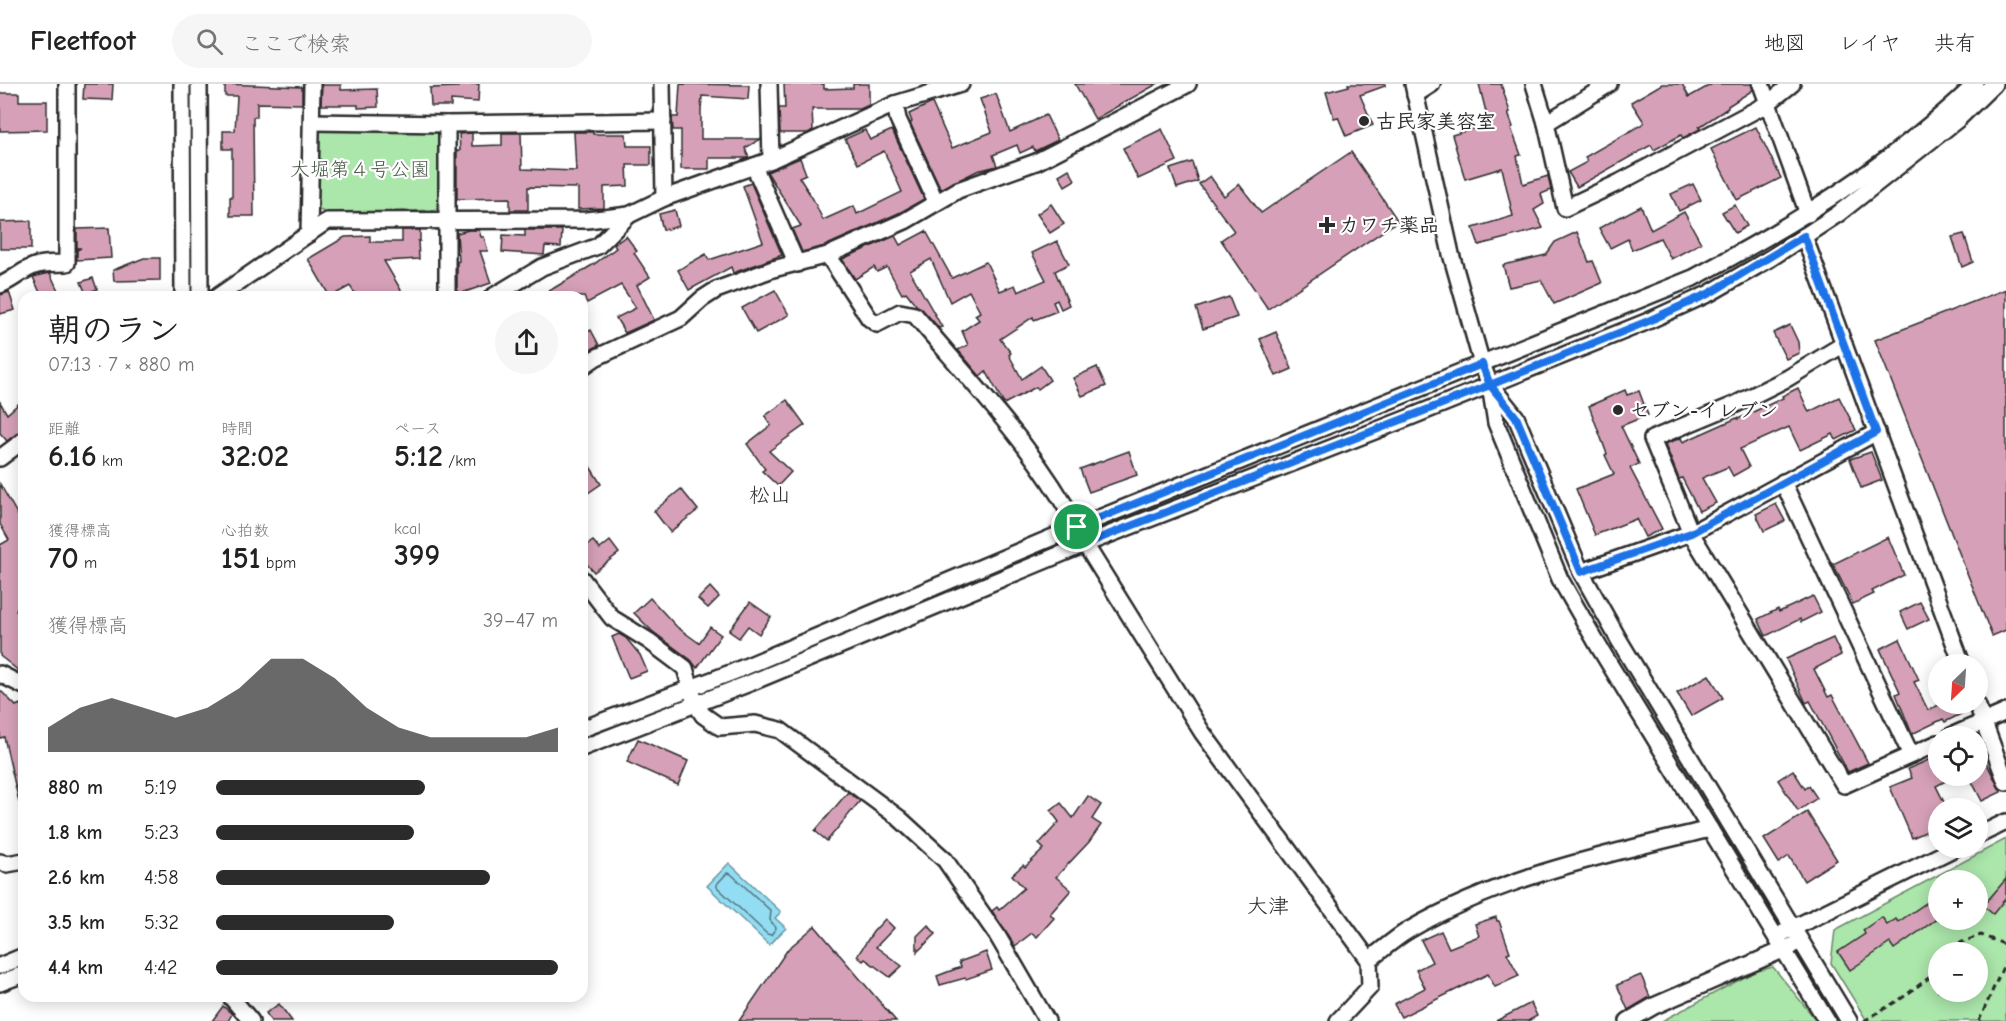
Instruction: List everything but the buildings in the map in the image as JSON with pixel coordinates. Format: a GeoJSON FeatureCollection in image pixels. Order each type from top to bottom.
{"type":"FeatureCollection","features":[{"type":"Feature","properties":{"kind":"street"},"geometry":{"type":"LineString","coordinates":[[0,285],[12,281],[24,271],[38,265],[67,263],[67,84]]}},
{"type":"Feature","properties":{"kind":"street"},"geometry":{"type":"LineString","coordinates":[[182,84],[183,291]]}},
{"type":"Feature","properties":{"kind":"street"},"geometry":{"type":"LineString","coordinates":[[199,84],[200,291]]}},
{"type":"Feature","properties":{"kind":"street"},"geometry":{"type":"LineString","coordinates":[[309,234],[312,84]]}},
{"type":"Feature","properties":{"kind":"street"},"geometry":{"type":"LineString","coordinates":[[662,84],[664,198]]}},
{"type":"Feature","properties":{"kind":"street"},"geometry":{"type":"LineString","coordinates":[[769,84],[771,160]]}},
{"type":"Feature","properties":{"kind":"street"},"geometry":{"type":"LineString","coordinates":[[502,291],[542,267],[598,246],[629,215],[664,198],[771,160],[895,104],[961,84]]}},
{"type":"Feature","properties":{"kind":"street"},"geometry":{"type":"LineString","coordinates":[[588,363],[681,318],[716,290],[773,269],[828,255],[905,221],[958,190],[1036,162],[1188,84]]}},
{"type":"Feature","properties":{"kind":"street"},"geometry":{"type":"LineString","coordinates":[[1432,84],[1414,90],[1451,254],[1490,385],[1496,423],[1560,579],[1827,1021]]}},
{"type":"Feature","properties":{"kind":"street"},"geometry":{"type":"LineString","coordinates":[[1534,84],[1546,123],[1565,208],[1620,182],[1767,104],[1792,84]]}},
{"type":"Feature","properties":{"kind":"street"},"geometry":{"type":"LineString","coordinates":[[1546,123],[1609,84]]}},
{"type":"Feature","properties":{"kind":"street"},"geometry":{"type":"LineString","coordinates":[[1761,84],[1808,214]]}},
{"type":"Feature","properties":{"kind":"street"},"geometry":{"type":"LineString","coordinates":[[588,727],[733,672],[1077,527],[1693,278],[1808,214],[1854,184],[1942,114],[1975,84]]}},
{"type":"Feature","properties":{"kind":"street"},"geometry":{"type":"LineString","coordinates":[[588,746],[750,683],[1085,544],[1490,385],[1646,322],[1710,293],[1838,214],[1957,120],[1994,84]]}},
{"type":"Feature","properties":{"kind":"street"},"geometry":{"type":"LineString","coordinates":[[895,104],[898,119],[936,202]]}},
{"type":"Feature","properties":{"kind":"street"},"geometry":{"type":"LineString","coordinates":[[312,122],[447,124],[663,121]]}},
{"type":"Feature","properties":{"kind":"street"},"geometry":{"type":"LineString","coordinates":[[447,124],[447,291]]}},
{"type":"Feature","properties":{"kind":"street"},"geometry":{"type":"LineString","coordinates":[[754,166],[797,264]]}},
{"type":"Feature","properties":{"kind":"street"},"geometry":{"type":"LineString","coordinates":[[226,291],[327,222],[587,220],[629,215]]}},
{"type":"Feature","properties":{"kind":"street"},"geometry":{"type":"LineString","coordinates":[[1804,236],[1958,654]]}},
{"type":"Feature","properties":{"kind":"street"},"geometry":{"type":"LineString","coordinates":[[828,255],[869,318],[877,324],[900,312],[915,315],[1004,422],[1047,478],[1085,544],[1202,732],[1369,960],[1370,987],[1338,1021]]}},
{"type":"Feature","properties":{"kind":"street"},"geometry":{"type":"LineString","coordinates":[[1844,344],[1779,383],[1734,405],[1652,439],[1691,533],[1844,785],[1928,747]]}},
{"type":"Feature","properties":{"kind":"street"},"geometry":{"type":"LineString","coordinates":[[1490,385],[1516,417],[1581,572],[1624,649],[1848,1021]]}},
{"type":"Feature","properties":{"kind":"street"},"geometry":{"type":"LineString","coordinates":[[1581,572],[1691,533],[1876,432]]}},
{"type":"Feature","properties":{"kind":"street"},"geometry":{"type":"LineString","coordinates":[[0,458],[18,444]]}},
{"type":"Feature","properties":{"kind":"street"},"geometry":{"type":"LineString","coordinates":[[1784,482],[1911,755]]}},
{"type":"Feature","properties":{"kind":"street"},"geometry":{"type":"LineString","coordinates":[[588,587],[612,618],[649,641],[685,668],[695,703],[703,715],[720,727],[755,724],[780,730],[899,818],[945,860],[997,935],[1047,1021]]}},
{"type":"Feature","properties":{"kind":"street"},"geometry":{"type":"LineString","coordinates":[[0,674],[18,683]]}},
{"type":"Feature","properties":{"kind":"street"},"geometry":{"type":"LineString","coordinates":[[1975,726],[2006,712]]}},
{"type":"Feature","properties":{"kind":"street"},"geometry":{"type":"LineString","coordinates":[[1981,714],[2006,782]]}},
{"type":"Feature","properties":{"kind":"street"},"geometry":{"type":"LineString","coordinates":[[1988,831],[2006,822]]}},
{"type":"Feature","properties":{"kind":"street"},"geometry":{"type":"LineString","coordinates":[[1369,960],[1408,930],[1480,894],[1604,855],[1710,829]]}},
{"type":"Feature","properties":{"kind":"street"},"geometry":{"type":"LineString","coordinates":[[1775,936],[1935,858]]}},
{"type":"Feature","properties":{"kind":"street"},"geometry":{"type":"LineString","coordinates":[[0,862],[7,864],[18,862]]}},
{"type":"Feature","properties":{"kind":"street"},"geometry":{"type":"LineString","coordinates":[[1628,1021],[1654,1006],[1784,951],[1800,942]]}},
{"type":"Feature","properties":{"kind":"street"},"geometry":{"type":"LineString","coordinates":[[0,966],[18,958]]}},
{"type":"Feature","properties":{"kind":"street"},"geometry":{"type":"LineString","coordinates":[[0,983],[18,976]]}},
{"type":"Feature","properties":{"kind":"street"},"geometry":{"type":"LineString","coordinates":[[235,1002],[251,1021]]}},
{"type":"Feature","properties":{"kind":"path"},"geometry":{"type":"LineString","coordinates":[[1963,942],[1981,935],[2006,945]]}},
{"type":"Feature","properties":{"kind":"path"},"geometry":{"type":"LineString","coordinates":[[1979,1021],[2006,960]]}},
{"type":"Feature","properties":{"kind":"path"},"geometry":{"type":"LineString","coordinates":[[1864,1021],[1902,998],[1928,978]]}},
{"type":"Feature","properties":{"kind":"green space","name":"大堀第４号公園"},"geometry":{"type":"Polygon","coordinates":[[[324,127],[433,128],[438,133],[438,206],[435,210],[327,214],[318,209],[317,133],[324,127]]]}},
{"type":"Feature","properties":{"kind":"green space"},"geometry":{"type":"Polygon","coordinates":[[[2006,839],[2006,1021],[1867,1021],[1831,963],[1835,930],[1928,881],[1928,930],[1988,930],[1988,870],[1948,870],[1970,858],[1988,858],[1988,849],[2006,839]]]}},
{"type":"Feature","properties":{"kind":"green space"},"geometry":{"type":"Polygon","coordinates":[[[1773,967],[1817,1021],[1662,1021],[1754,972],[1773,967]]]}},
{"type":"Feature","properties":{"kind":"water"},"geometry":{"type":"Polygon","coordinates":[[[729,863],[781,912],[775,918],[786,928],[769,945],[707,886],[729,863]]]}},
{"type":"Feature","properties":{"kind":"place","name":"古民家美容室"},"geometry":{"type":"Point","coordinates":[1364,121]}},
{"type":"Feature","properties":{"kind":"place","name":"カワチ薬品"},"geometry":{"type":"Point","coordinates":[1327,225]}},
{"type":"Feature","properties":{"kind":"place","name":"セブン-イレブン"},"geometry":{"type":"Point","coordinates":[1618,410]}},
{"type":"Feature","properties":{"kind":"district","name":"松山"},"geometry":{"type":"Point","coordinates":[770,495]}},
{"type":"Feature","properties":{"kind":"district","name":"大津"},"geometry":{"type":"Point","coordinates":[1268,906]}},
{"type":"Feature","properties":{"kind":"route"},"geometry":{"type":"LineString","coordinates":[[1077,527],[1085,544],[1490,385],[1516,417],[1581,572],[1691,533],[1876,432],[1804,236],[1710,293],[1646,322],[1490,385],[1482,364],[1077,527]]}}]}
